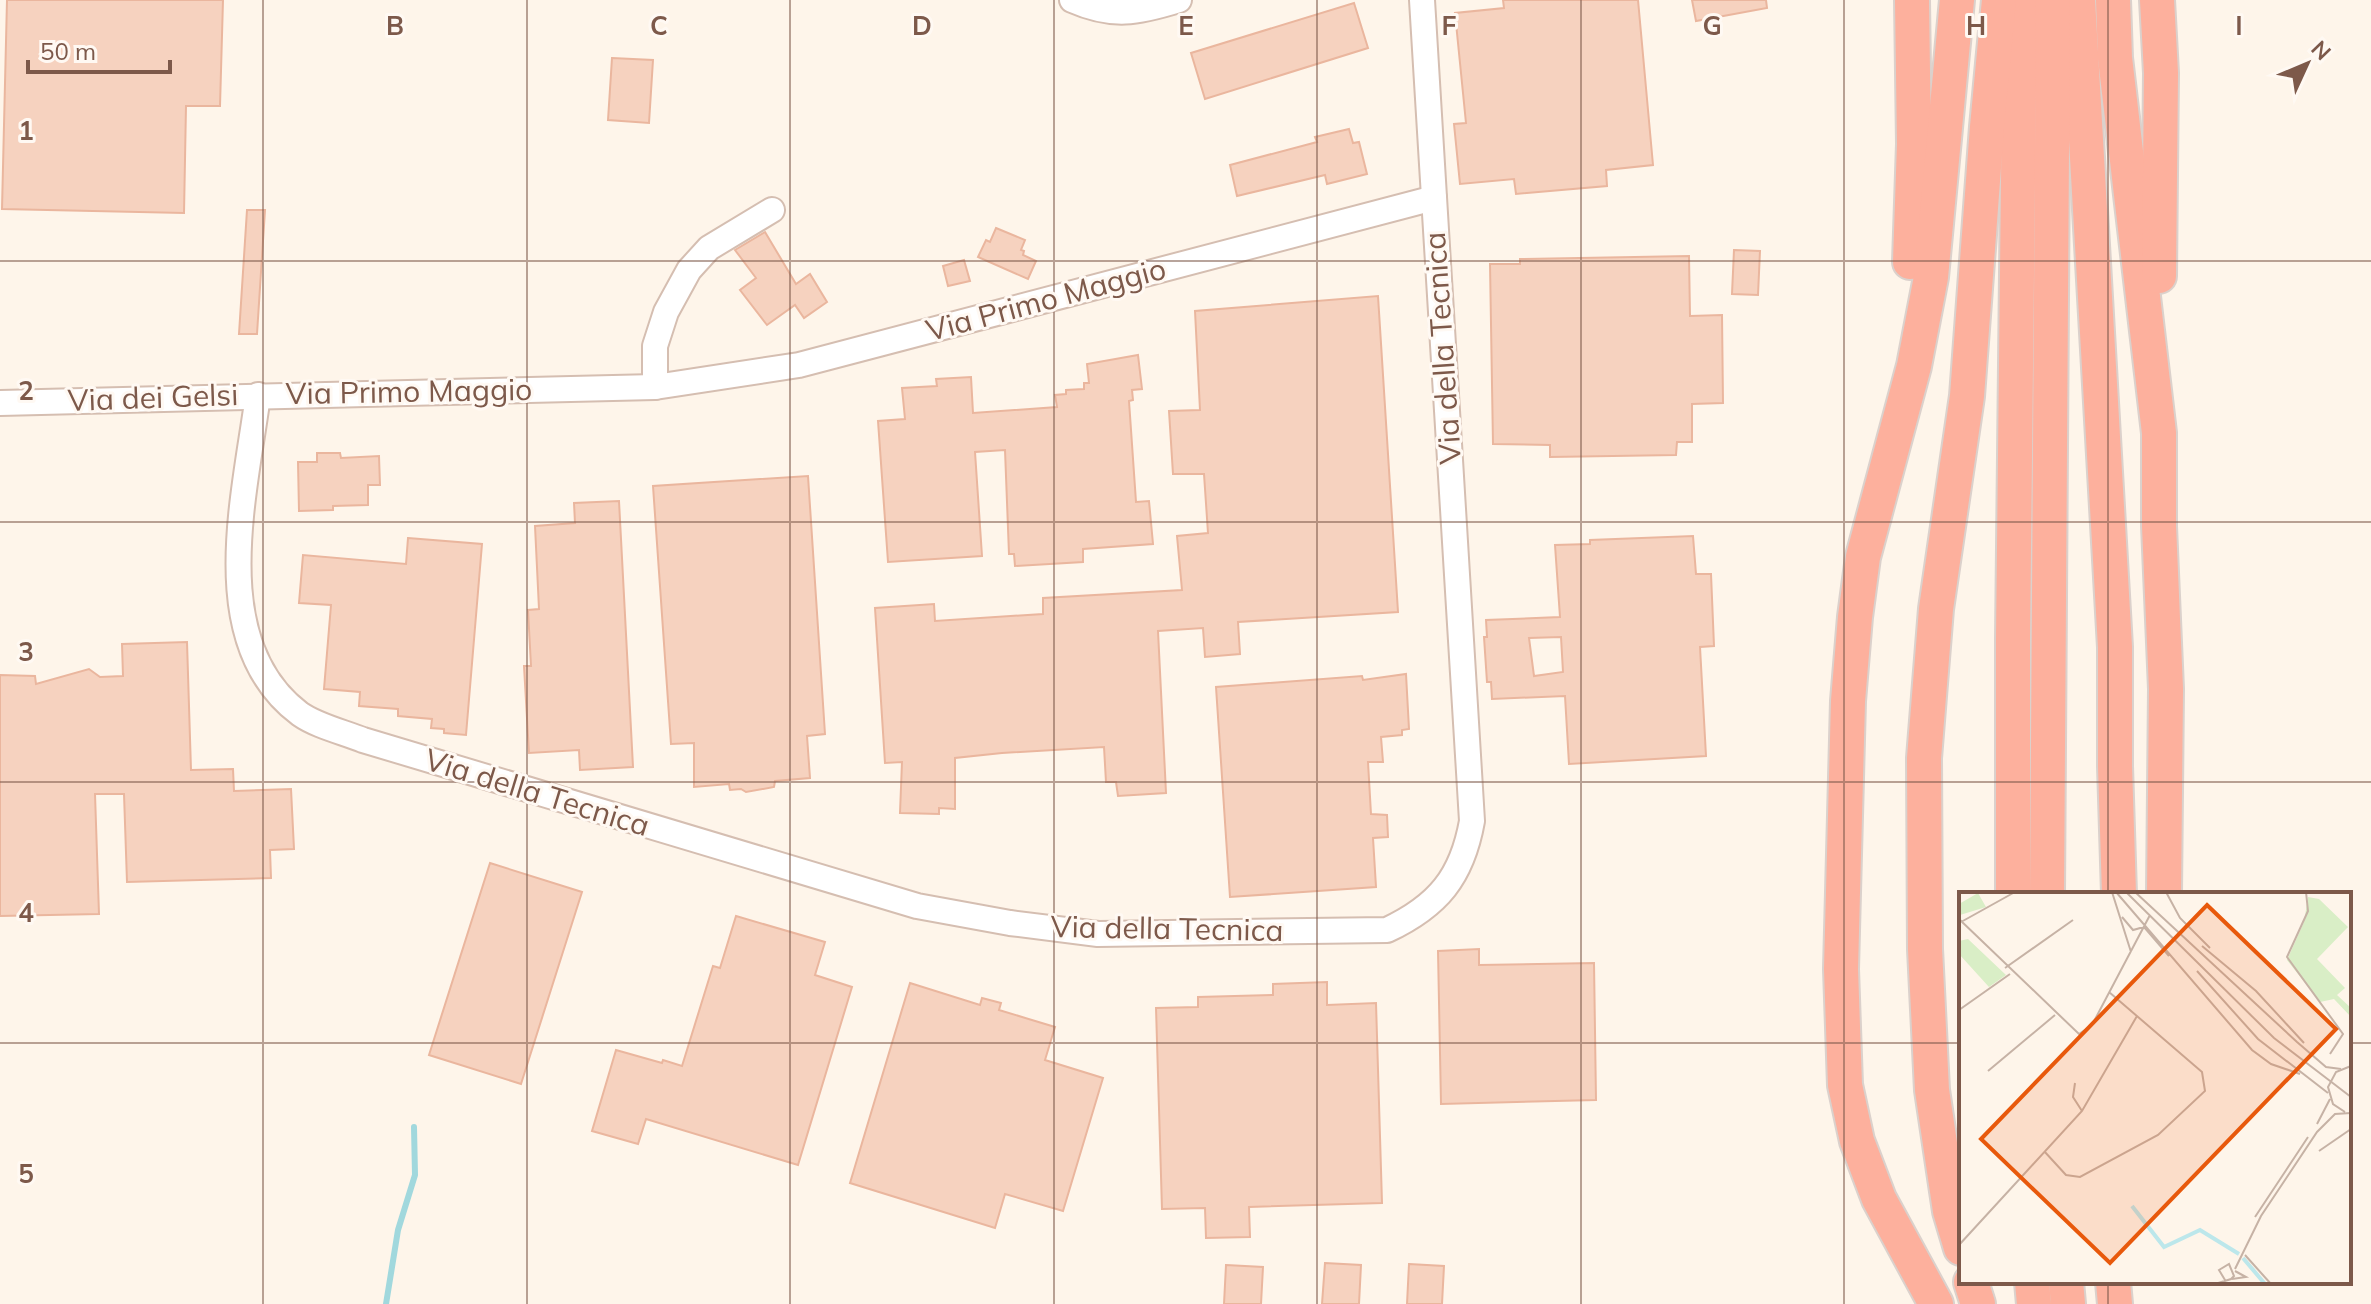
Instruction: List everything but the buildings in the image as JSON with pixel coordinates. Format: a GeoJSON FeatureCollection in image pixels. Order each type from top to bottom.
{"type":"FeatureCollection","features":[{"type":"Feature","properties":{"kind":"highway"},"geometry":{"type":"LineString","coordinates":[[1894,434],[1913,220],[1912,0]]}},
{"type":"Feature","properties":{"kind":"highway"},"geometry":{"type":"LineString","coordinates":[[1936,1304],[1879,1199],[1857,1141],[1845,1085],[1842,1026],[1843,881],[1850,673],[1863,557],[1914,366],[1931,277],[1957,0]]}},
{"type":"Feature","properties":{"kind":"highway"},"geometry":{"type":"LineString","coordinates":[[1959,1241],[1950,1211],[1932,1090],[1925,949],[1924,758],[1936,609],[1967,396],[1999,0]]}},
{"type":"Feature","properties":{"kind":"highway"},"geometry":{"type":"LineString","coordinates":[[2013,892],[2020,0]]}},
{"type":"Feature","properties":{"kind":"highway"},"geometry":{"type":"LineString","coordinates":[[2047,892],[2053,0]]}},
{"type":"Feature","properties":{"kind":"highway"},"geometry":{"type":"LineString","coordinates":[[2078,0],[2115,647],[2119,892]]}},
{"type":"Feature","properties":{"kind":"highway"},"geometry":{"type":"LineString","coordinates":[[2113,0],[2115,58],[2159,433]]}},
{"type":"Feature","properties":{"kind":"highway"},"geometry":{"type":"LineString","coordinates":[[2157,0],[2161,73],[2159,526],[2166,689],[2164,892]]}},
{"type":"Feature","properties":{"kind":"highway"},"geometry":{"type":"LineString","coordinates":[[1972,1284],[1978,1304]]}},
{"type":"Feature","properties":{"kind":"highway"},"geometry":{"type":"LineString","coordinates":[[2032,1284],[2034,1304]]}},
{"type":"Feature","properties":{"kind":"highway"},"geometry":{"type":"LineString","coordinates":[[2066,1284],[2068,1304]]}},
{"type":"Feature","properties":{"kind":"highway"},"geometry":{"type":"LineString","coordinates":[[2113,1284],[2115,1304]]}},
{"type":"Feature","properties":{"kind":"highway"},"geometry":{"type":"LineString","coordinates":[[2123,1304],[2124,1284]]}},
{"type":"Feature","properties":{"kind":"street"},"geometry":{"type":"LineString","coordinates":[[1072,0],[1092,9],[1121,13],[1170,2]]}},
{"type":"Feature","properties":{"kind":"street","name":"Via della Tecnica"},"geometry":{"type":"LineString","coordinates":[[258,395],[240,535],[239,585],[244,629],[257,663],[279,695],[303,716],[363,740],[917,906],[1010,923],[1098,934],[1387,930],[1409,920],[1435,900],[1453,879],[1467,848],[1472,821],[1422,0]]}},
{"type":"Feature","properties":{"kind":"street","name":"Via Primo Maggio"},"geometry":{"type":"LineString","coordinates":[[258,395],[655,387],[799,365],[1434,198]]}},
{"type":"Feature","properties":{"kind":"street"},"geometry":{"type":"LineString","coordinates":[[655,387],[655,346],[666,312],[689,270],[709,248],[772,210]]}},
{"type":"Feature","properties":{"kind":"street","name":"Via dei Gelsi"},"geometry":{"type":"LineString","coordinates":[[0,403],[258,395]]}},
{"type":"Feature","properties":{"kind":"waterway"},"geometry":{"type":"LineString","coordinates":[[386,1304],[398,1230],[415,1175],[414,1127]]}}]}
